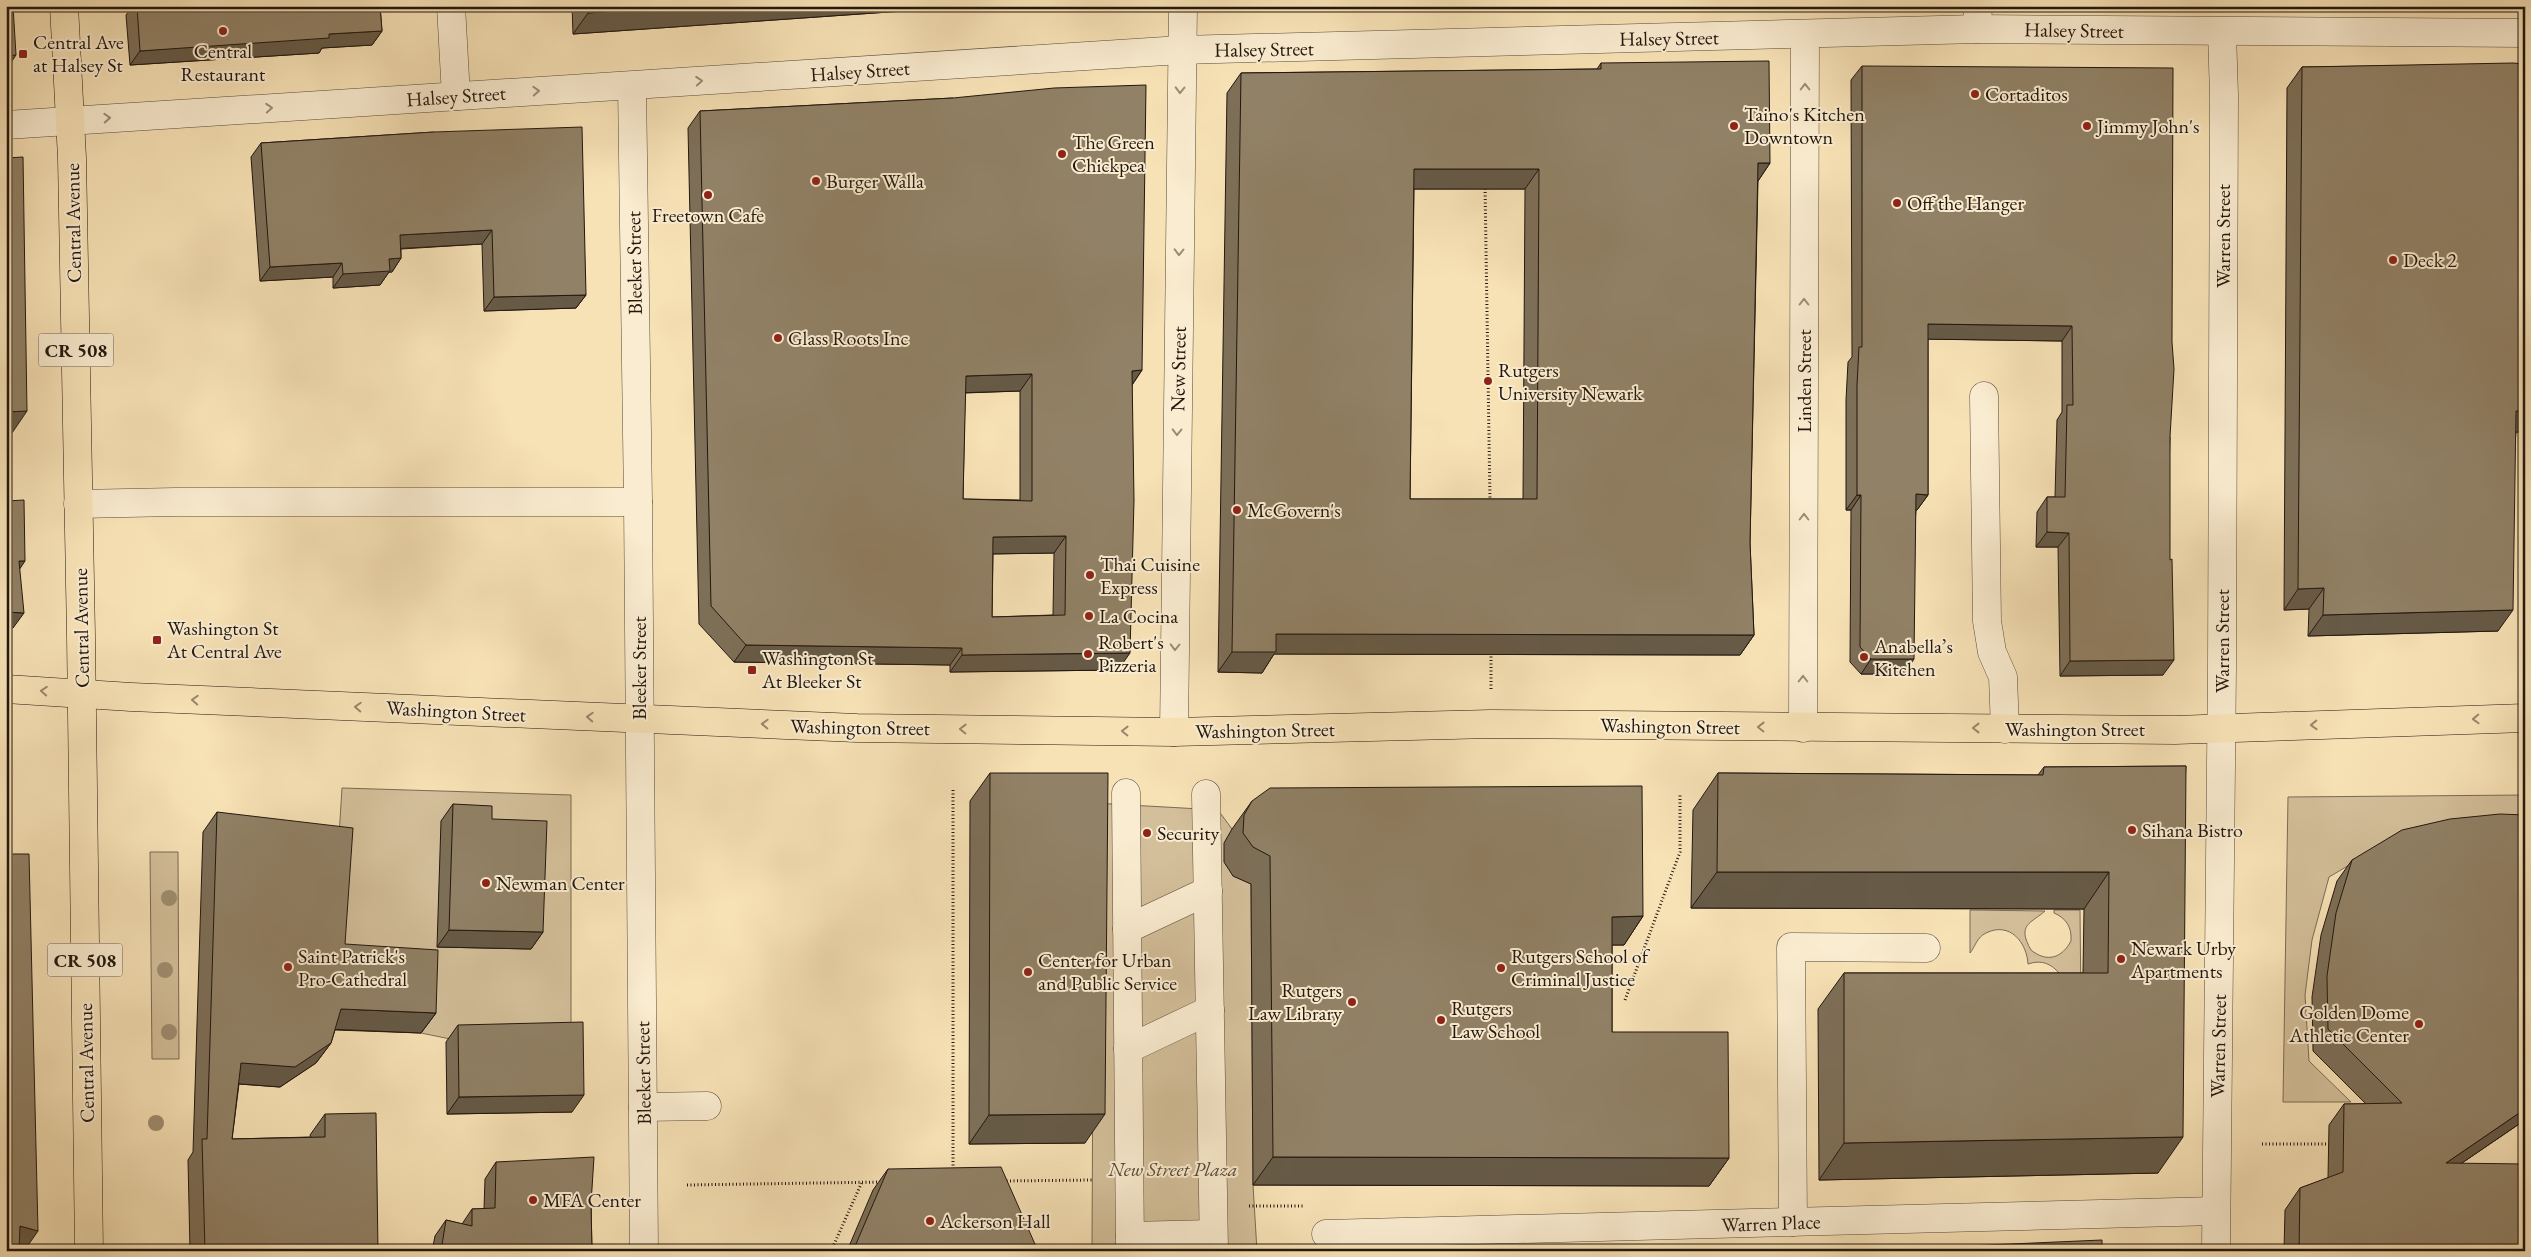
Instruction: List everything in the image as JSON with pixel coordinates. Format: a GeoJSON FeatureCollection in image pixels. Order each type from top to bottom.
{"type":"FeatureCollection","features":[{"type":"Feature","properties":{"kind":"main road","name":"Central Avenue"},"geometry":{"type":"LineString","coordinates":[[64,6],[71,120],[82,694],[89,1251]]}},
{"type":"Feature","properties":{"kind":"main road","name":"Washington Street"},"geometry":{"type":"LineString","coordinates":[[6,689],[639,720],[857,728],[1174,732],[1490,724],[1803,728],[2221,728],[2525,718]]}},
{"type":"Feature","properties":{"kind":"street"},"geometry":{"type":"LineString","coordinates":[[451,6],[456,96]]}},
{"type":"Feature","properties":{"kind":"street","name":"New Street"},"geometry":{"type":"LineString","coordinates":[[1174,732],[1183,6]]}},
{"type":"Feature","properties":{"kind":"street","name":"Halsey Street"},"geometry":{"type":"LineString","coordinates":[[6,125],[1181,50],[1805,35],[1977,18],[2222,32],[2525,33]]}},
{"type":"Feature","properties":{"kind":"street","name":"Warren Street"},"geometry":{"type":"LineString","coordinates":[[2216,1251],[2224,135],[2222,32]]}},
{"type":"Feature","properties":{"kind":"street","name":"Linden Street"},"geometry":{"type":"LineString","coordinates":[[1803,728],[1805,35]]}},
{"type":"Feature","properties":{"kind":"street","name":"Bleeker Street"},"geometry":{"type":"LineString","coordinates":[[632,86],[638,502],[644,1251]]}},
{"type":"Feature","properties":{"kind":"street"},"geometry":{"type":"LineString","coordinates":[[1984,396],[1987,621],[1992,652],[2003,677],[2005,728]]}},
{"type":"Feature","properties":{"kind":"street"},"geometry":{"type":"LineString","coordinates":[[78,504],[175,502],[638,502]]}},
{"type":"Feature","properties":{"kind":"street"},"geometry":{"type":"LineString","coordinates":[[1126,793],[1130,1243],[1214,1242],[1206,794]]}},
{"type":"Feature","properties":{"kind":"street"},"geometry":{"type":"LineString","coordinates":[[1127,929],[1208,891]]}},
{"type":"Feature","properties":{"kind":"street"},"geometry":{"type":"LineString","coordinates":[[1793,1222],[1791,947],[1926,948]]}},
{"type":"Feature","properties":{"kind":"street"},"geometry":{"type":"LineString","coordinates":[[1128,1049],[1210,1010]]}},
{"type":"Feature","properties":{"kind":"street"},"geometry":{"type":"LineString","coordinates":[[643,1107],[707,1106]]}},
{"type":"Feature","properties":{"kind":"street","name":"Warren Place"},"geometry":{"type":"LineString","coordinates":[[1326,1234],[1495,1240],[1793,1222],[2216,1211]]}},
{"type":"Feature","properties":{"kind":"path"},"geometry":{"type":"LineString","coordinates":[[1485,179],[1490,504]]}},
{"type":"Feature","properties":{"kind":"path"},"geometry":{"type":"LineString","coordinates":[[1490,724],[1491,650]]}},
{"type":"Feature","properties":{"kind":"path"},"geometry":{"type":"LineString","coordinates":[[953,790],[953,1181]]}},
{"type":"Feature","properties":{"kind":"path"},"geometry":{"type":"LineString","coordinates":[[1625,1000],[1680,852],[1680,794]]}},
{"type":"Feature","properties":{"kind":"path"},"geometry":{"type":"LineString","coordinates":[[2262,1144],[2329,1144]]}},
{"type":"Feature","properties":{"kind":"path"},"geometry":{"type":"LineString","coordinates":[[1003,1189],[1000,1181],[1130,1180]]}},
{"type":"Feature","properties":{"kind":"path"},"geometry":{"type":"LineString","coordinates":[[831,1251],[862,1182]]}},
{"type":"Feature","properties":{"kind":"path"},"geometry":{"type":"LineString","coordinates":[[687,1185],[890,1182]]}},
{"type":"Feature","properties":{"kind":"path"},"geometry":{"type":"LineString","coordinates":[[1213,1206],[1304,1206]]}},
{"type":"Feature","properties":{"kind":"green space"},"geometry":{"type":"Polygon","coordinates":[[[342,788],[571,795],[571,1039],[460,1041],[421,1033],[424,970],[331,964],[342,788]]]}},
{"type":"Feature","properties":{"kind":"green space"},"geometry":{"type":"Polygon","coordinates":[[[2525,795],[2525,829],[2388,842],[2329,877],[2312,940],[2305,995],[2309,1061],[2351,1102],[2283,1102],[2288,797],[2525,795]]]}},
{"type":"Feature","properties":{"kind":"green space","name":"New Street Plaza"},"geometry":{"type":"Polygon","coordinates":[[[1094,803],[1218,810],[1232,829],[1233,876],[1251,884],[1253,1185],[1257,1251],[1092,1251],[1094,803]]]}},
{"type":"Feature","properties":{"kind":"green space"},"geometry":{"type":"Polygon","coordinates":[[[150,852],[178,852],[179,1059],[152,1059],[150,852]]]}},
{"type":"Feature","properties":{"kind":"green space"},"geometry":{"type":"Polygon","coordinates":[[[1970,910],[2045,911],[2027,925],[2025,935],[2031,950],[2043,956],[2054,957],[2059,955],[2071,941],[2067,924],[2054,913],[2054,910],[2080,910],[2081,1007],[2060,974],[2054,968],[2038,962],[2028,964],[2021,942],[2010,932],[1995,930],[1986,933],[1978,940],[1970,953],[1970,910]]]}},
{"type":"Feature","properties":{"kind":"building"},"geometry":{"type":"Polygon","coordinates":[[[6,6],[13,6],[16,55],[6,56],[6,6]]]}},
{"type":"Feature","properties":{"kind":"building","name":"Central Restaurant"},"geometry":{"type":"Polygon","coordinates":[[[137,6],[380,6],[382,31],[329,34],[329,38],[140,51],[137,6]]]}},
{"type":"Feature","properties":{"kind":"building"},"geometry":{"type":"Polygon","coordinates":[[[588,6],[680,6],[588,13],[588,6]]]}},
{"type":"Feature","properties":{"kind":"building"},"geometry":{"type":"Polygon","coordinates":[[[1769,61],[1770,163],[1758,163],[1750,543],[1754,635],[1276,634],[1276,652],[1232,652],[1241,73],[1601,69],[1601,63],[1769,61]],[[1414,169],[1410,499],[1537,499],[1539,169],[1414,169]]]}},
{"type":"Feature","properties":{"kind":"building","name":"Deck 2"},"geometry":{"type":"Polygon","coordinates":[[[2525,64],[2525,411],[2516,411],[2513,610],[2323,615],[2324,588],[2298,589],[2302,67],[2525,64]]]}},
{"type":"Feature","properties":{"kind":"building"},"geometry":{"type":"Polygon","coordinates":[[[1862,66],[2173,68],[2172,342],[2174,369],[2170,437],[2170,560],[2172,559],[2174,660],[2070,661],[2069,533],[2047,532],[2047,497],[2065,497],[2067,405],[2073,405],[2072,326],[1928,324],[1928,495],[1916,494],[1914,659],[1871,659],[1860,647],[1861,495],[1857,495],[1857,385],[1859,347],[1862,347],[1862,66]]]}},
{"type":"Feature","properties":{"kind":"building"},"geometry":{"type":"Polygon","coordinates":[[[1146,85],[1142,370],[1132,371],[1134,500],[1130,653],[962,655],[962,648],[746,645],[711,606],[700,111],[953,98],[1054,88],[1146,85]],[[1032,374],[966,376],[963,499],[1032,501],[1032,374]],[[1066,536],[993,537],[992,617],[1065,615],[1066,536]]]}},
{"type":"Feature","properties":{"kind":"building"},"geometry":{"type":"Polygon","coordinates":[[[582,127],[586,295],[494,297],[492,230],[400,235],[401,258],[389,259],[390,271],[343,274],[342,263],[270,267],[261,143],[434,132],[582,127]]]}},
{"type":"Feature","properties":{"kind":"building"},"geometry":{"type":"Polygon","coordinates":[[[23,157],[27,411],[6,412],[6,158],[23,157]]]}},
{"type":"Feature","properties":{"kind":"building"},"geometry":{"type":"Polygon","coordinates":[[[24,500],[25,561],[19,561],[24,613],[6,612],[6,501],[24,500]]]}},
{"type":"Feature","properties":{"kind":"building","name":"Newark Urby Apartments"},"geometry":{"type":"Polygon","coordinates":[[[2186,766],[2183,1137],[1844,1143],[1844,973],[2108,973],[2109,872],[1717,872],[1718,773],[2043,775],[2044,767],[2186,766]]]}},
{"type":"Feature","properties":{"kind":"building","name":"Center for Urban and Public Service"},"geometry":{"type":"Polygon","coordinates":[[[990,773],[1108,773],[1105,1114],[989,1115],[990,773]]]}},
{"type":"Feature","properties":{"kind":"building"},"geometry":{"type":"Polygon","coordinates":[[[1642,786],[1643,916],[1612,917],[1612,1032],[1728,1032],[1729,1158],[1273,1157],[1270,856],[1253,847],[1243,833],[1244,815],[1252,801],[1270,788],[1642,786]]]}},
{"type":"Feature","properties":{"kind":"building","name":"Newman Center"},"geometry":{"type":"Polygon","coordinates":[[[453,804],[492,806],[492,819],[547,821],[543,932],[449,930],[453,804]]]}},
{"type":"Feature","properties":{"kind":"building"},"geometry":{"type":"Polygon","coordinates":[[[217,812],[353,828],[345,944],[438,950],[436,1013],[341,1009],[331,1043],[295,1067],[241,1063],[232,1139],[325,1137],[325,1114],[376,1113],[378,1251],[205,1251],[202,1139],[207,1139],[217,812]]]}},
{"type":"Feature","properties":{"kind":"building","name":"Golden Dome Athletic Center"},"geometry":{"type":"Polygon","coordinates":[[[2500,814],[2525,815],[2525,1109],[2446,1163],[2525,1164],[2525,1251],[2299,1251],[2300,1188],[2343,1172],[2344,1104],[2402,1103],[2328,1029],[2327,976],[2336,913],[2352,860],[2402,830],[2450,819],[2500,814]]]}},
{"type":"Feature","properties":{"kind":"building"},"geometry":{"type":"Polygon","coordinates":[[[6,854],[29,854],[38,1231],[20,1226],[19,1251],[6,1251],[6,854]]]}},
{"type":"Feature","properties":{"kind":"building"},"geometry":{"type":"Polygon","coordinates":[[[583,1022],[584,1095],[459,1097],[458,1025],[583,1022]]]}},
{"type":"Feature","properties":{"kind":"building"},"geometry":{"type":"Polygon","coordinates":[[[594,1157],[591,1204],[592,1251],[441,1251],[446,1220],[472,1226],[472,1209],[495,1208],[496,1162],[594,1157]]]}},
{"type":"Feature","properties":{"kind":"building","name":"Ackerson Hall"},"geometry":{"type":"Polygon","coordinates":[[[1001,1167],[1038,1251],[853,1251],[888,1169],[1001,1167]]]}},
{"type":"Feature","properties":{"kind":"building"},"geometry":{"type":"Polygon","coordinates":[[[2102,1240],[2102,1251],[1852,1251],[2102,1240]]]}},
{"type":"Feature","properties":{"kind":"place","name":"Central Restaurant"},"geometry":{"type":"Point","coordinates":[223,31]}},
{"type":"Feature","properties":{"kind":"place","name":"Central Ave at Halsey St"},"geometry":{"type":"Point","coordinates":[23,54]}},
{"type":"Feature","properties":{"kind":"place","name":"Cortaditos"},"geometry":{"type":"Point","coordinates":[1975,94]}},
{"type":"Feature","properties":{"kind":"place","name":"Taino's Kitchen Downtown"},"geometry":{"type":"Point","coordinates":[1734,126]}},
{"type":"Feature","properties":{"kind":"place","name":"Jimmy John's"},"geometry":{"type":"Point","coordinates":[2087,126]}},
{"type":"Feature","properties":{"kind":"place","name":"The Green Chickpea"},"geometry":{"type":"Point","coordinates":[1062,154]}},
{"type":"Feature","properties":{"kind":"place","name":"Burger Walla"},"geometry":{"type":"Point","coordinates":[816,181]}},
{"type":"Feature","properties":{"kind":"place","name":"Freetown Cafe"},"geometry":{"type":"Point","coordinates":[708,195]}},
{"type":"Feature","properties":{"kind":"place","name":"Off the Hanger"},"geometry":{"type":"Point","coordinates":[1897,203]}},
{"type":"Feature","properties":{"kind":"place","name":"Deck 2"},"geometry":{"type":"Point","coordinates":[2393,260]}},
{"type":"Feature","properties":{"kind":"place","name":"Glass Roots Inc"},"geometry":{"type":"Point","coordinates":[778,338]}},
{"type":"Feature","properties":{"kind":"place","name":"Rutgers University Newark"},"geometry":{"type":"Point","coordinates":[1488,381]}},
{"type":"Feature","properties":{"kind":"place","name":"McGovern's"},"geometry":{"type":"Point","coordinates":[1237,510]}},
{"type":"Feature","properties":{"kind":"place","name":"Thai Cuisine Express"},"geometry":{"type":"Point","coordinates":[1090,575]}},
{"type":"Feature","properties":{"kind":"place","name":"La Cocina"},"geometry":{"type":"Point","coordinates":[1089,616]}},
{"type":"Feature","properties":{"kind":"place","name":"Washington St At Central Ave"},"geometry":{"type":"Point","coordinates":[157,640]}},
{"type":"Feature","properties":{"kind":"place","name":"Robert's Pizzeria"},"geometry":{"type":"Point","coordinates":[1088,654]}},
{"type":"Feature","properties":{"kind":"place","name":"Anabella’s Kitchen"},"geometry":{"type":"Point","coordinates":[1864,657]}},
{"type":"Feature","properties":{"kind":"place","name":"Washington St At Bleeker St"},"geometry":{"type":"Point","coordinates":[752,670]}},
{"type":"Feature","properties":{"kind":"place","name":"Sihana Bistro"},"geometry":{"type":"Point","coordinates":[2132,830]}},
{"type":"Feature","properties":{"kind":"place","name":"Security"},"geometry":{"type":"Point","coordinates":[1147,833]}},
{"type":"Feature","properties":{"kind":"place","name":"Newman Center"},"geometry":{"type":"Point","coordinates":[486,883]}},
{"type":"Feature","properties":{"kind":"place","name":"Newark Urby Apartments"},"geometry":{"type":"Point","coordinates":[2121,959]}},
{"type":"Feature","properties":{"kind":"place","name":"Saint Patrick's Pro-Cathedral"},"geometry":{"type":"Point","coordinates":[288,967]}},
{"type":"Feature","properties":{"kind":"place","name":"Rutgers School of Criminal Justice"},"geometry":{"type":"Point","coordinates":[1501,968]}},
{"type":"Feature","properties":{"kind":"place","name":"Center for Urban and Public Service"},"geometry":{"type":"Point","coordinates":[1028,972]}},
{"type":"Feature","properties":{"kind":"place","name":"Rutgers Law Library"},"geometry":{"type":"Point","coordinates":[1352,1002]}},
{"type":"Feature","properties":{"kind":"place","name":"Rutgers Law School"},"geometry":{"type":"Point","coordinates":[1441,1020]}},
{"type":"Feature","properties":{"kind":"place","name":"Golden Dome Athletic Center"},"geometry":{"type":"Point","coordinates":[2419,1024]}},
{"type":"Feature","properties":{"kind":"place","name":"MFA Center"},"geometry":{"type":"Point","coordinates":[533,1200]}},
{"type":"Feature","properties":{"kind":"place","name":"Ackerson Hall"},"geometry":{"type":"Point","coordinates":[930,1221]}}]}
